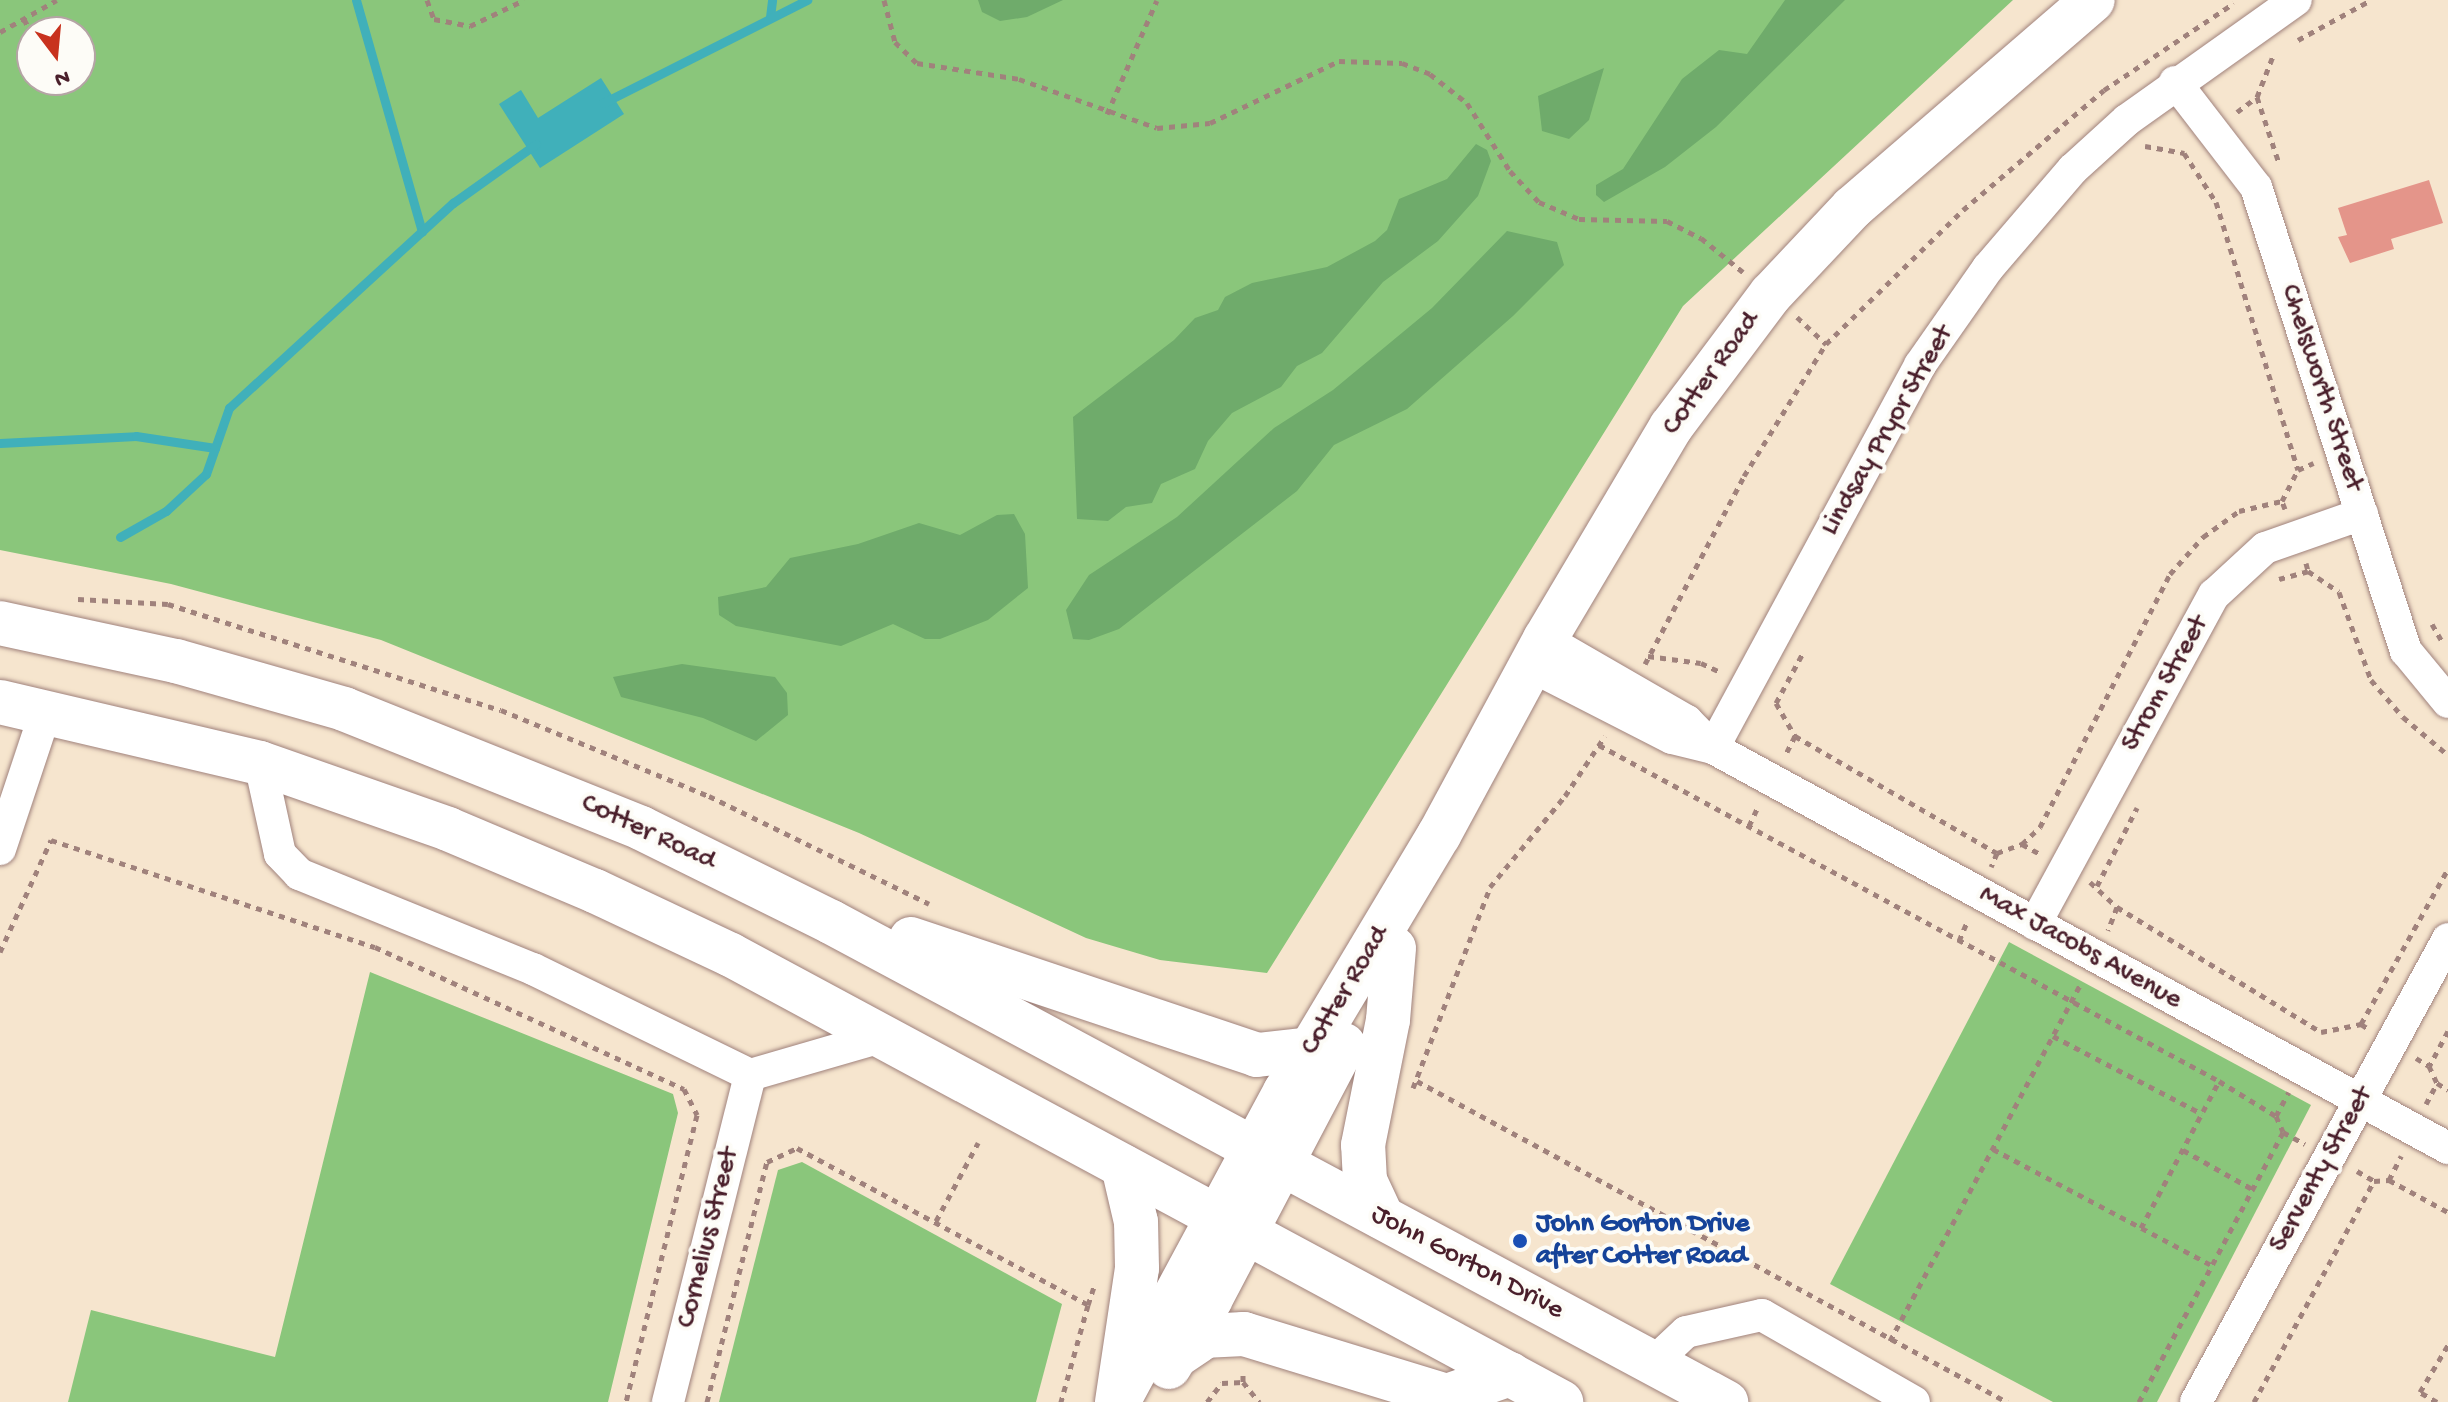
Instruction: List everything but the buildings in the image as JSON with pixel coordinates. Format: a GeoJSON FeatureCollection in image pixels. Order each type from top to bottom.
{"type":"FeatureCollection","features":[{"type":"Feature","properties":{"kind":"main road","name":"Cotter Road"},"geometry":{"type":"LineString","coordinates":[[1268,1155],[1311,1049],[1439,835],[1538,652],[1671,427],[1771,294],[1852,208],[2093,0]]}},
{"type":"Feature","properties":{"kind":"main road","name":"Cotter Road"},"geometry":{"type":"LineString","coordinates":[[0,623],[176,661],[344,709],[542,785],[722,866],[1268,1155]]}},
{"type":"Feature","properties":{"kind":"main road"},"geometry":{"type":"LineString","coordinates":[[0,702],[260,763],[448,829],[595,891],[731,955],[1123,1166],[1512,1388],[1561,1402]]}},
{"type":"Feature","properties":{"kind":"main road"},"geometry":{"type":"LineString","coordinates":[[344,709],[420,710],[547,758],[721,837],[920,944],[1257,1055],[1311,1049]]}},
{"type":"Feature","properties":{"kind":"main road","name":"Cotter Road"},"geometry":{"type":"LineString","coordinates":[[1229,1225],[1394,948],[1439,835]]}},
{"type":"Feature","properties":{"kind":"main road"},"geometry":{"type":"LineString","coordinates":[[1382,1217],[1365,1181],[1363,1145],[1388,1020],[1394,948]]}},
{"type":"Feature","properties":{"kind":"main road","name":"John Gorton Drive"},"geometry":{"type":"LineString","coordinates":[[1268,1155],[1726,1402]]}},
{"type":"Feature","properties":{"kind":"main road"},"geometry":{"type":"LineString","coordinates":[[1118,1402],[1137,1268],[1136,1222],[1123,1166]]}},
{"type":"Feature","properties":{"kind":"main road"},"geometry":{"type":"LineString","coordinates":[[1145,1402],[1176,1356],[1229,1225]]}},
{"type":"Feature","properties":{"kind":"main road"},"geometry":{"type":"LineString","coordinates":[[1118,1402],[1229,1225]]}},
{"type":"Feature","properties":{"kind":"main road"},"geometry":{"type":"LineString","coordinates":[[1176,1356],[1206,1336],[1244,1334],[1447,1396],[1512,1388]]}},
{"type":"Feature","properties":{"kind":"street","name":"Lindsay Pryor Street"},"geometry":{"type":"LineString","coordinates":[[1713,748],[1920,365],[1988,268],[2073,169],[2175,82],[2296,0]]}},
{"type":"Feature","properties":{"kind":"street","name":"Chelsworth Street"},"geometry":{"type":"LineString","coordinates":[[2175,82],[2256,187],[2406,651],[2448,702]]}},
{"type":"Feature","properties":{"kind":"street","name":"Strom Street"},"geometry":{"type":"LineString","coordinates":[[2035,924],[2214,595],[2265,548],[2362,514]]}},
{"type":"Feature","properties":{"kind":"street","name":"Max Jacobs Avenue"},"geometry":{"type":"LineString","coordinates":[[1538,652],[1626,701],[1687,721],[1713,748],[2448,1148]]}},
{"type":"Feature","properties":{"kind":"street"},"geometry":{"type":"LineString","coordinates":[[0,849],[46,711]]}},
{"type":"Feature","properties":{"kind":"street"},"geometry":{"type":"LineString","coordinates":[[260,763],[280,854],[299,874],[533,969],[750,1075],[881,1037]]}},
{"type":"Feature","properties":{"kind":"street","name":"Serventy Street"},"geometry":{"type":"LineString","coordinates":[[2196,1402],[2448,939]]}},
{"type":"Feature","properties":{"kind":"street","name":"Cornelius Street"},"geometry":{"type":"LineString","coordinates":[[668,1402],[750,1075]]}},
{"type":"Feature","properties":{"kind":"street"},"geometry":{"type":"LineString","coordinates":[[1653,1363],[1686,1332],[1762,1315],[1914,1402]]}},
{"type":"Feature","properties":{"kind":"path"},"geometry":{"type":"LineString","coordinates":[[29,16],[57,0]]}},
{"type":"Feature","properties":{"kind":"path"},"geometry":{"type":"LineString","coordinates":[[427,0],[434,19],[470,26],[524,0]]}},
{"type":"Feature","properties":{"kind":"path"},"geometry":{"type":"LineString","coordinates":[[884,0],[895,42],[917,63],[1019,79],[1107,114],[1157,128],[1185,129],[1210,123],[1329,64],[1358,58],[1402,63],[1430,74],[1467,103],[1510,171],[1539,202],[1579,219],[1667,221],[1701,238],[1771,294],[1826,344]]}},
{"type":"Feature","properties":{"kind":"path"},"geometry":{"type":"LineString","coordinates":[[1107,114],[1157,0]]}},
{"type":"Feature","properties":{"kind":"path"},"geometry":{"type":"LineString","coordinates":[[1411,1094],[1490,887],[1565,796],[1599,745],[1626,701],[1744,476],[1826,344],[1963,210],[2104,90],[2238,0]]}},
{"type":"Feature","properties":{"kind":"path"},"geometry":{"type":"LineString","coordinates":[[2293,43],[2371,0]]}},
{"type":"Feature","properties":{"kind":"path"},"geometry":{"type":"LineString","coordinates":[[2257,97],[2271,57],[2282,50]]}},
{"type":"Feature","properties":{"kind":"path"},"geometry":{"type":"LineString","coordinates":[[2135,155],[2145,145],[2184,153],[2216,202],[2298,470]]}},
{"type":"Feature","properties":{"kind":"path"},"geometry":{"type":"LineString","coordinates":[[1997,853],[2022,844],[2040,827],[2170,574],[2203,537],[2239,511],[2282,501]]}},
{"type":"Feature","properties":{"kind":"path"},"geometry":{"type":"LineString","coordinates":[[2266,583],[2308,571]]}},
{"type":"Feature","properties":{"kind":"path"},"geometry":{"type":"LineString","coordinates":[[69,598],[168,604],[501,710],[709,796],[934,906]]}},
{"type":"Feature","properties":{"kind":"path"},"geometry":{"type":"LineString","coordinates":[[1776,703],[1805,649]]}},
{"type":"Feature","properties":{"kind":"path"},"geometry":{"type":"LineString","coordinates":[[1648,656],[1701,663],[1746,685]]}},
{"type":"Feature","properties":{"kind":"path"},"geometry":{"type":"LineString","coordinates":[[1599,745],[2219,1081],[2276,1116],[2283,1132],[2139,1402]]}},
{"type":"Feature","properties":{"kind":"path"},"geometry":{"type":"LineString","coordinates":[[2140,802],[2097,886],[2117,907],[2321,1032],[2361,1024],[2448,869]]}},
{"type":"Feature","properties":{"kind":"path"},"geometry":{"type":"LineString","coordinates":[[0,952],[51,840],[375,947],[684,1089],[697,1115],[626,1402]]}},
{"type":"Feature","properties":{"kind":"path"},"geometry":{"type":"LineString","coordinates":[[1890,1341],[2096,957],[2117,907]]}},
{"type":"Feature","properties":{"kind":"path"},"geometry":{"type":"LineString","coordinates":[[2448,1031],[2429,1066],[2437,1083],[2448,1090]]}},
{"type":"Feature","properties":{"kind":"path"},"geometry":{"type":"LineString","coordinates":[[2053,1036],[2202,1114]]}},
{"type":"Feature","properties":{"kind":"path"},"geometry":{"type":"LineString","coordinates":[[1417,1081],[2007,1402]]}},
{"type":"Feature","properties":{"kind":"path"},"geometry":{"type":"LineString","coordinates":[[2141,1228],[2219,1081]]}},
{"type":"Feature","properties":{"kind":"path"},"geometry":{"type":"LineString","coordinates":[[936,1221],[978,1143]]}},
{"type":"Feature","properties":{"kind":"path"},"geometry":{"type":"LineString","coordinates":[[707,1402],[767,1162],[797,1148],[1088,1305],[1061,1402]]}},
{"type":"Feature","properties":{"kind":"path"},"geometry":{"type":"LineString","coordinates":[[1993,1149],[2213,1266]]}},
{"type":"Feature","properties":{"kind":"path"},"geometry":{"type":"LineString","coordinates":[[2183,1150],[2254,1190]]}},
{"type":"Feature","properties":{"kind":"path"},"geometry":{"type":"LineString","coordinates":[[2254,1402],[2374,1181],[2389,1180],[2448,1212]]}},
{"type":"Feature","properties":{"kind":"path"},"geometry":{"type":"LineString","coordinates":[[2437,1402],[2426,1399],[2420,1392],[2448,1345]]}},
{"type":"Feature","properties":{"kind":"path"},"geometry":{"type":"LineString","coordinates":[[1207,1402],[1222,1383],[1243,1382],[1259,1402]]}},
{"type":"Feature","properties":{"kind":"green space"},"geometry":{"type":"Polygon","coordinates":[[[0,0],[2013,0],[1683,306],[1267,973],[1160,960],[1086,938],[859,833],[381,640],[171,584],[0,550],[0,0]]]}},
{"type":"Feature","properties":{"kind":"green space"},"geometry":{"type":"Polygon","coordinates":[[[978,0],[1063,0],[1027,17],[1000,21],[982,12],[978,0]]]}},
{"type":"Feature","properties":{"kind":"green space"},"geometry":{"type":"Polygon","coordinates":[[[1785,0],[1845,0],[1716,127],[1665,167],[1604,202],[1596,195],[1596,185],[1623,169],[1682,79],[1719,50],[1747,54],[1785,0]]]}},
{"type":"Feature","properties":{"kind":"green space"},"geometry":{"type":"Polygon","coordinates":[[[1604,68],[1589,120],[1569,139],[1542,131],[1538,96],[1604,68]]]}},
{"type":"Feature","properties":{"kind":"green space"},"geometry":{"type":"Polygon","coordinates":[[[1476,144],[1487,150],[1491,161],[1478,196],[1438,241],[1383,282],[1322,353],[1297,366],[1281,387],[1232,413],[1208,441],[1195,469],[1161,484],[1152,503],[1126,507],[1108,521],[1077,519],[1073,417],[1174,340],[1195,318],[1218,310],[1225,297],[1252,283],[1327,267],[1375,241],[1387,230],[1399,199],[1447,179],[1476,144]]]}},
{"type":"Feature","properties":{"kind":"green space"},"geometry":{"type":"Polygon","coordinates":[[[1507,231],[1557,242],[1564,265],[1513,316],[1407,409],[1334,445],[1297,491],[1119,629],[1089,640],[1073,639],[1066,610],[1089,575],[1177,517],[1274,428],[1333,390],[1432,308],[1507,231]]]}},
{"type":"Feature","properties":{"kind":"green space"},"geometry":{"type":"Polygon","coordinates":[[[1014,514],[1025,534],[1028,588],[988,620],[940,639],[925,639],[893,624],[841,646],[736,626],[719,615],[718,597],[766,587],[790,558],[858,544],[919,523],[960,535],[997,515],[1014,514]]]}},
{"type":"Feature","properties":{"kind":"green space"},"geometry":{"type":"Polygon","coordinates":[[[682,664],[775,677],[787,693],[788,715],[756,741],[703,718],[621,697],[613,677],[682,664]]]}},
{"type":"Feature","properties":{"kind":"green space"},"geometry":{"type":"Polygon","coordinates":[[[2009,942],[2311,1105],[2157,1402],[2053,1402],[1830,1284],[2009,942]]]}},
{"type":"Feature","properties":{"kind":"green space"},"geometry":{"type":"Polygon","coordinates":[[[370,972],[673,1094],[678,1113],[608,1402],[68,1402],[91,1310],[275,1357],[370,972]]]}},
{"type":"Feature","properties":{"kind":"green space"},"geometry":{"type":"Polygon","coordinates":[[[802,1162],[1062,1304],[1036,1402],[719,1402],[778,1170],[802,1162]]]}},
{"type":"Feature","properties":{"kind":"water"},"geometry":{"type":"Polygon","coordinates":[[[601,78],[624,114],[540,168],[499,104],[521,90],[538,118],[601,78]]]}},
{"type":"Feature","properties":{"kind":"waterway"},"geometry":{"type":"LineString","coordinates":[[356,0],[422,232]]}},
{"type":"Feature","properties":{"kind":"waterway"},"geometry":{"type":"LineString","coordinates":[[770,17],[772,0]]}},
{"type":"Feature","properties":{"kind":"waterway"},"geometry":{"type":"LineString","coordinates":[[603,103],[807,0]]}},
{"type":"Feature","properties":{"kind":"waterway"},"geometry":{"type":"LineString","coordinates":[[120,537],[166,511],[206,474],[229,408],[453,203],[536,144]]}},
{"type":"Feature","properties":{"kind":"waterway"},"geometry":{"type":"LineString","coordinates":[[0,443],[136,436],[215,448]]}},
{"type":"Feature","properties":{"kind":"place","name":"John Gorton Drive after Cotter Road"},"geometry":{"type":"Point","coordinates":[1520,1241]}}]}
